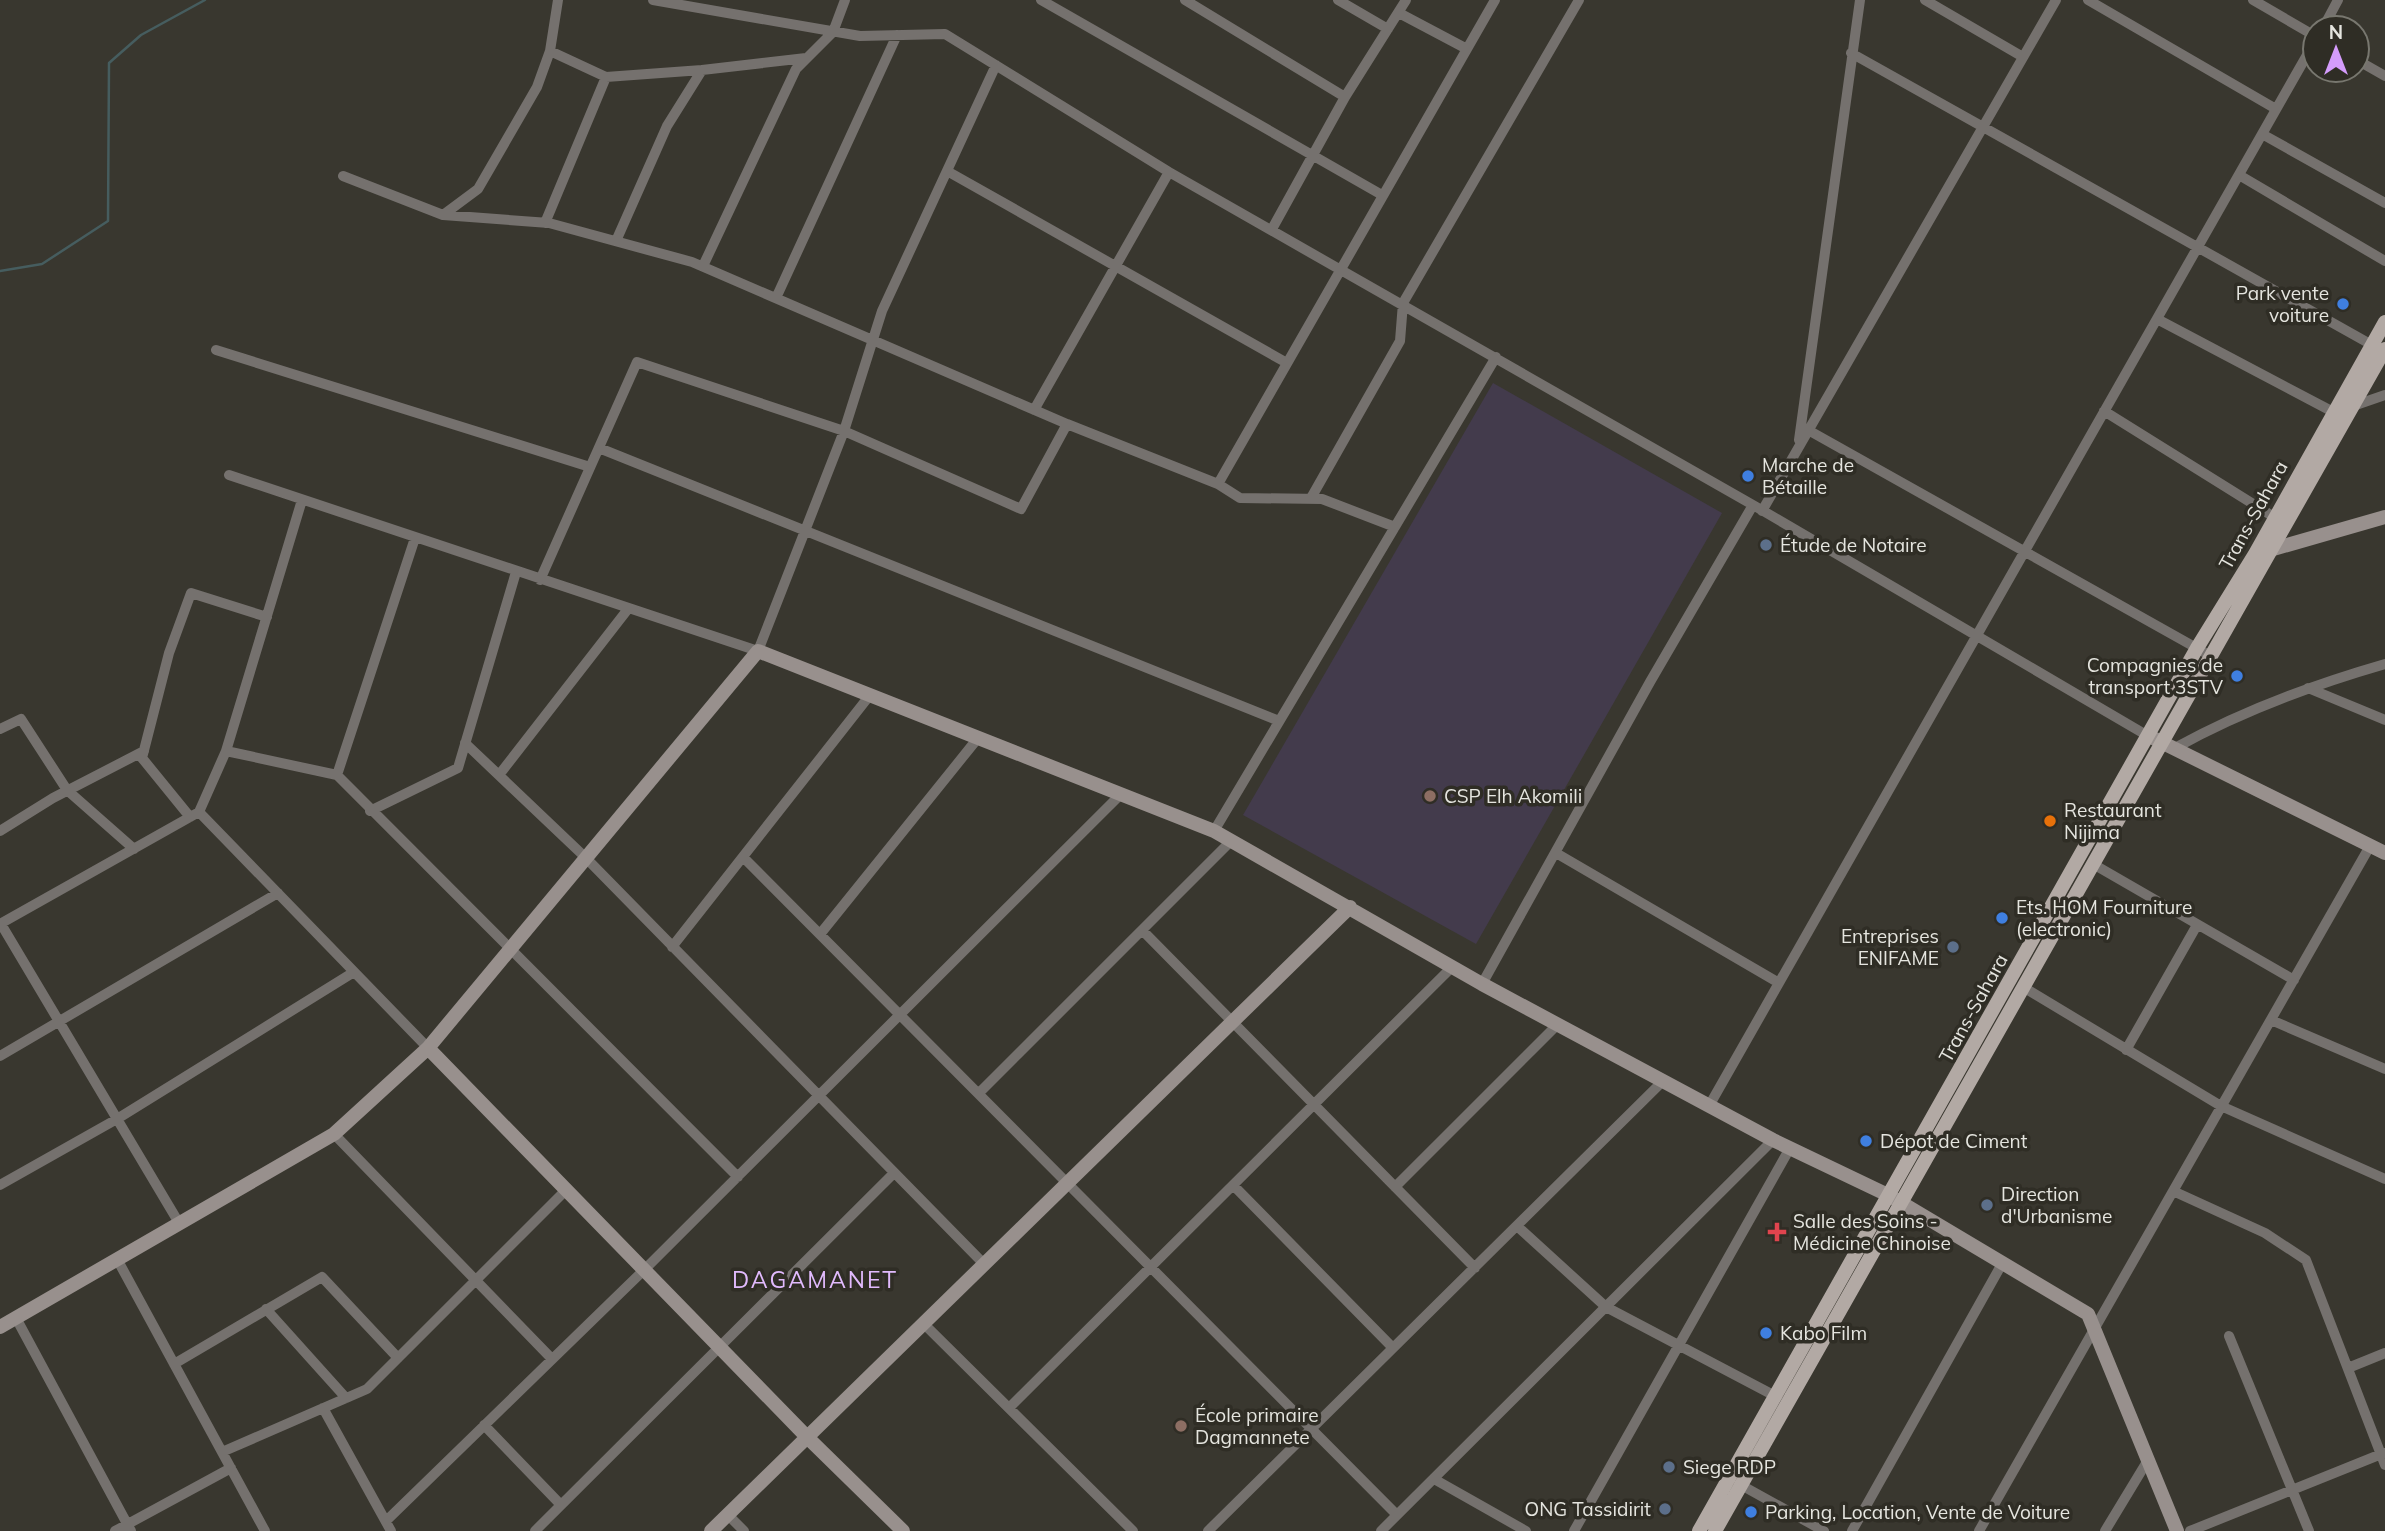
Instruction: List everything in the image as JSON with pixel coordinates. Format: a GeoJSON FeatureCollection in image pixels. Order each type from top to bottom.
{"type":"FeatureCollection","features":[{"type":"Feature","properties":{"kind":"main road","name":"Trans-Sahara"},"geometry":{"type":"LineString","coordinates":[[2203,652],[2270,550],[2379,347],[2385,322]]}},
{"type":"Feature","properties":{"kind":"main road","name":"Trans-Sahara"},"geometry":{"type":"LineString","coordinates":[[1715,1531],[1896,1200],[2203,652],[2274,517],[2344,412]]}},
{"type":"Feature","properties":{"kind":"main road","name":"Trans-Sahara"},"geometry":{"type":"LineString","coordinates":[[1699,1531],[2023,987],[2093,864],[2111,816]]}},
{"type":"Feature","properties":{"kind":"street"},"geometry":{"type":"LineString","coordinates":[[443,215],[478,189],[537,87],[551,51],[558,0]]}},
{"type":"Feature","properties":{"kind":"street"},"geometry":{"type":"LineString","coordinates":[[653,0],[860,36],[945,34],[1169,172],[1403,303],[2154,739],[2385,853]]}},
{"type":"Feature","properties":{"kind":"street"},"geometry":{"type":"LineString","coordinates":[[703,266],[796,69],[833,32],[845,0]]}},
{"type":"Feature","properties":{"kind":"street"},"geometry":{"type":"LineString","coordinates":[[1041,0],[1382,195]]}},
{"type":"Feature","properties":{"kind":"street"},"geometry":{"type":"LineString","coordinates":[[1185,0],[1345,97]]}},
{"type":"Feature","properties":{"kind":"street"},"geometry":{"type":"LineString","coordinates":[[1338,0],[1388,29]]}},
{"type":"Feature","properties":{"kind":"street"},"geometry":{"type":"LineString","coordinates":[[1272,229],[1345,97],[1406,0]]}},
{"type":"Feature","properties":{"kind":"street"},"geometry":{"type":"LineString","coordinates":[[1218,484],[1495,0]]}},
{"type":"Feature","properties":{"kind":"street"},"geometry":{"type":"LineString","coordinates":[[1311,499],[1400,341],[1403,303],[1579,0]]}},
{"type":"Feature","properties":{"kind":"street"},"geometry":{"type":"LineString","coordinates":[[1798,448],[1860,0]]}},
{"type":"Feature","properties":{"kind":"street"},"geometry":{"type":"LineString","coordinates":[[1925,0],[2023,57]]}},
{"type":"Feature","properties":{"kind":"street"},"geometry":{"type":"LineString","coordinates":[[1482,984],[1650,682],[1798,448],[2056,0]]}},
{"type":"Feature","properties":{"kind":"street"},"geometry":{"type":"LineString","coordinates":[[2088,0],[2276,109]]}},
{"type":"Feature","properties":{"kind":"street"},"geometry":{"type":"LineString","coordinates":[[2253,0],[2301,28]]}},
{"type":"Feature","properties":{"kind":"street"},"geometry":{"type":"LineString","coordinates":[[1399,13],[1467,49]]}},
{"type":"Feature","properties":{"kind":"street"},"geometry":{"type":"LineString","coordinates":[[776,298],[897,35]]}},
{"type":"Feature","properties":{"kind":"street"},"geometry":{"type":"LineString","coordinates":[[551,51],[606,77],[807,58]]}},
{"type":"Feature","properties":{"kind":"street"},"geometry":{"type":"LineString","coordinates":[[1851,53],[2379,347]]}},
{"type":"Feature","properties":{"kind":"street"},"geometry":{"type":"LineString","coordinates":[[0,1327],[334,1134],[428,1048],[758,651],[844,431],[882,311],[996,65]]}},
{"type":"Feature","properties":{"kind":"street"},"geometry":{"type":"LineString","coordinates":[[1709,1106],[2301,65]]}},
{"type":"Feature","properties":{"kind":"street"},"geometry":{"type":"LineString","coordinates":[[616,241],[667,125],[702,70]]}},
{"type":"Feature","properties":{"kind":"street"},"geometry":{"type":"LineString","coordinates":[[545,223],[606,77]]}},
{"type":"Feature","properties":{"kind":"street"},"geometry":{"type":"LineString","coordinates":[[2262,134],[2385,203]]}},
{"type":"Feature","properties":{"kind":"street"},"geometry":{"type":"LineString","coordinates":[[947,171],[1287,363]]}},
{"type":"Feature","properties":{"kind":"street"},"geometry":{"type":"LineString","coordinates":[[1034,410],[1169,172]]}},
{"type":"Feature","properties":{"kind":"street"},"geometry":{"type":"LineString","coordinates":[[343,176],[443,215],[545,223],[703,266],[1067,424],[1218,484],[1240,498],[1322,499],[1395,527]]}},
{"type":"Feature","properties":{"kind":"street"},"geometry":{"type":"LineString","coordinates":[[2239,176],[2385,261]]}},
{"type":"Feature","properties":{"kind":"street"},"geometry":{"type":"LineString","coordinates":[[2157,319],[2344,412],[2385,395]]}},
{"type":"Feature","properties":{"kind":"street"},"geometry":{"type":"LineString","coordinates":[[216,350],[590,467]]}},
{"type":"Feature","properties":{"kind":"street"},"geometry":{"type":"LineString","coordinates":[[1214,831],[1496,357]]}},
{"type":"Feature","properties":{"kind":"street"},"geometry":{"type":"LineString","coordinates":[[540,580],[637,362],[844,431],[1021,509],[1067,424]]}},
{"type":"Feature","properties":{"kind":"street"},"geometry":{"type":"LineString","coordinates":[[2104,411],[2274,517]]}},
{"type":"Feature","properties":{"kind":"street"},"geometry":{"type":"LineString","coordinates":[[1808,430],[2026,550],[2203,652]]}},
{"type":"Feature","properties":{"kind":"street"},"geometry":{"type":"LineString","coordinates":[[599,448],[1279,721]]}},
{"type":"Feature","properties":{"kind":"street"},"geometry":{"type":"LineString","coordinates":[[229,475],[758,651],[1214,831],[1557,1025],[1773,1140],[1896,1200],[2088,1314],[2177,1531]]}},
{"type":"Feature","properties":{"kind":"street"},"geometry":{"type":"LineString","coordinates":[[179,1223],[0,924],[194,815],[226,751],[302,500]]}},
{"type":"Feature","properties":{"kind":"street"},"geometry":{"type":"LineString","coordinates":[[2255,554],[2385,517]]}},
{"type":"Feature","properties":{"kind":"street"},"geometry":{"type":"LineString","coordinates":[[337,775],[415,538]]}},
{"type":"Feature","properties":{"kind":"street"},"geometry":{"type":"LineString","coordinates":[[370,811],[458,768],[516,572]]}},
{"type":"Feature","properties":{"kind":"street"},"geometry":{"type":"LineString","coordinates":[[267,617],[191,593],[169,653],[142,758],[194,815],[278,893],[807,1437],[904,1531]]}},
{"type":"Feature","properties":{"kind":"street"},"geometry":{"type":"LineString","coordinates":[[499,775],[628,609]]}},
{"type":"Feature","properties":{"kind":"street"},"geometry":{"type":"LineString","coordinates":[[2175,748],[2228,719],[2308,688],[2385,664]]}},
{"type":"Feature","properties":{"kind":"street"},"geometry":{"type":"LineString","coordinates":[[2308,688],[2385,720]]}},
{"type":"Feature","properties":{"kind":"street"},"geometry":{"type":"LineString","coordinates":[[672,947],[870,695]]}},
{"type":"Feature","properties":{"kind":"street"},"geometry":{"type":"LineString","coordinates":[[0,729],[21,719],[68,790],[134,849]]}},
{"type":"Feature","properties":{"kind":"street"},"geometry":{"type":"LineString","coordinates":[[821,933],[978,738]]}},
{"type":"Feature","properties":{"kind":"street"},"geometry":{"type":"LineString","coordinates":[[465,743],[586,858],[984,1264]]}},
{"type":"Feature","properties":{"kind":"street"},"geometry":{"type":"LineString","coordinates":[[0,831],[68,790],[144,751]]}},
{"type":"Feature","properties":{"kind":"street"},"geometry":{"type":"LineString","coordinates":[[226,751],[337,775],[738,1177]]}},
{"type":"Feature","properties":{"kind":"street"},"geometry":{"type":"LineString","coordinates":[[386,1521],[644,1270],[1121,794]]}},
{"type":"Feature","properties":{"kind":"street"},"geometry":{"type":"LineString","coordinates":[[979,1093],[1231,841]]}},
{"type":"Feature","properties":{"kind":"street"},"geometry":{"type":"LineString","coordinates":[[1979,1531],[2370,846]]}},
{"type":"Feature","properties":{"kind":"street"},"geometry":{"type":"LineString","coordinates":[[1556,853],[1779,983]]}},
{"type":"Feature","properties":{"kind":"street"},"geometry":{"type":"LineString","coordinates":[[743,857],[1397,1515]]}},
{"type":"Feature","properties":{"kind":"street"},"geometry":{"type":"LineString","coordinates":[[2093,864],[2294,979]]}},
{"type":"Feature","properties":{"kind":"street"},"geometry":{"type":"LineString","coordinates":[[0,1056],[278,893]]}},
{"type":"Feature","properties":{"kind":"street"},"geometry":{"type":"LineString","coordinates":[[711,1531],[1350,907]]}},
{"type":"Feature","properties":{"kind":"street"},"geometry":{"type":"LineString","coordinates":[[2126,1050],[2197,925]]}},
{"type":"Feature","properties":{"kind":"street"},"geometry":{"type":"LineString","coordinates":[[1142,930],[1475,1268]]}},
{"type":"Feature","properties":{"kind":"street"},"geometry":{"type":"LineString","coordinates":[[1009,1408],[1452,967]]}},
{"type":"Feature","properties":{"kind":"street"},"geometry":{"type":"LineString","coordinates":[[0,1185],[117,1119],[354,972]]}},
{"type":"Feature","properties":{"kind":"street"},"geometry":{"type":"LineString","coordinates":[[2023,987],[2221,1106],[2385,1179]]}},
{"type":"Feature","properties":{"kind":"street"},"geometry":{"type":"LineString","coordinates":[[2271,1020],[2385,1069]]}},
{"type":"Feature","properties":{"kind":"street"},"geometry":{"type":"LineString","coordinates":[[1395,1187],[1557,1025]]}},
{"type":"Feature","properties":{"kind":"street"},"geometry":{"type":"LineString","coordinates":[[1208,1531],[1663,1081]]}},
{"type":"Feature","properties":{"kind":"street"},"geometry":{"type":"LineString","coordinates":[[334,1134],[477,1278],[552,1359]]}},
{"type":"Feature","properties":{"kind":"street"},"geometry":{"type":"LineString","coordinates":[[1381,1531],[1773,1140]]}},
{"type":"Feature","properties":{"kind":"street"},"geometry":{"type":"LineString","coordinates":[[1574,1531],[1790,1148]]}},
{"type":"Feature","properties":{"kind":"street"},"geometry":{"type":"LineString","coordinates":[[535,1531],[721,1349],[894,1173]]}},
{"type":"Feature","properties":{"kind":"street"},"geometry":{"type":"LineString","coordinates":[[1233,1185],[1393,1348]]}},
{"type":"Feature","properties":{"kind":"street"},"geometry":{"type":"LineString","coordinates":[[222,1452],[367,1389],[566,1190]]}},
{"type":"Feature","properties":{"kind":"street"},"geometry":{"type":"LineString","coordinates":[[2173,1191],[2265,1233],[2306,1260],[2384,1457],[2291,1490],[2190,1531]]}},
{"type":"Feature","properties":{"kind":"street"},"geometry":{"type":"LineString","coordinates":[[1517,1226],[1606,1307],[1777,1397]]}},
{"type":"Feature","properties":{"kind":"street"},"geometry":{"type":"LineString","coordinates":[[117,1259],[265,1531]]}},
{"type":"Feature","properties":{"kind":"street"},"geometry":{"type":"LineString","coordinates":[[1852,1531],[2003,1262]]}},
{"type":"Feature","properties":{"kind":"street"},"geometry":{"type":"LineString","coordinates":[[174,1364],[322,1277],[398,1357]]}},
{"type":"Feature","properties":{"kind":"street"},"geometry":{"type":"LineString","coordinates":[[266,1309],[346,1398]]}},
{"type":"Feature","properties":{"kind":"street"},"geometry":{"type":"LineString","coordinates":[[16,1318],[129,1528]]}},
{"type":"Feature","properties":{"kind":"street"},"geometry":{"type":"LineString","coordinates":[[923,1323],[1133,1531]]}},
{"type":"Feature","properties":{"kind":"street"},"geometry":{"type":"LineString","coordinates":[[2229,1336],[2309,1531]]}},
{"type":"Feature","properties":{"kind":"street"},"geometry":{"type":"LineString","coordinates":[[2348,1368],[2385,1353]]}},
{"type":"Feature","properties":{"kind":"street"},"geometry":{"type":"LineString","coordinates":[[323,1408],[391,1531]]}},
{"type":"Feature","properties":{"kind":"street"},"geometry":{"type":"LineString","coordinates":[[484,1425],[561,1505]]}},
{"type":"Feature","properties":{"kind":"street"},"geometry":{"type":"LineString","coordinates":[[2105,1531],[2148,1460]]}},
{"type":"Feature","properties":{"kind":"street"},"geometry":{"type":"LineString","coordinates":[[115,1531],[129,1528],[231,1468]]}},
{"type":"Feature","properties":{"kind":"street"},"geometry":{"type":"LineString","coordinates":[[1434,1479],[1526,1531]]}},
{"type":"Feature","properties":{"kind":"street"},"geometry":{"type":"LineString","coordinates":[[1741,1485],[1824,1531]]}},
{"type":"Feature","properties":{"kind":"street"},"geometry":{"type":"LineString","coordinates":[[727,1514],[744,1531]]}},
{"type":"Feature","properties":{"kind":"shaded area"},"geometry":{"type":"Polygon","coordinates":[[[1493,383],[1722,513],[1476,944],[1243,815],[1493,383]]]}},
{"type":"Feature","properties":{"kind":"waterway"},"geometry":{"type":"LineString","coordinates":[[0,271],[42,264],[108,221],[109,63],[141,35],[205,0]]}},
{"type":"Feature","properties":{"kind":"place","name":"Park vente voiture"},"geometry":{"type":"Point","coordinates":[2343,304]}},
{"type":"Feature","properties":{"kind":"place","name":"Marche de Bétaille"},"geometry":{"type":"Point","coordinates":[1748,476]}},
{"type":"Feature","properties":{"kind":"place","name":"Étude de Notaire"},"geometry":{"type":"Point","coordinates":[1766,545]}},
{"type":"Feature","properties":{"kind":"place","name":"Compagnies de transport 3STV"},"geometry":{"type":"Point","coordinates":[2237,676]}},
{"type":"Feature","properties":{"kind":"place","name":"CSP Elh Akomili"},"geometry":{"type":"Point","coordinates":[1430,796]}},
{"type":"Feature","properties":{"kind":"place","name":"Restaurant Nijima"},"geometry":{"type":"Point","coordinates":[2050,821]}},
{"type":"Feature","properties":{"kind":"place","name":"Ets. HOM Fourniture (electronic)"},"geometry":{"type":"Point","coordinates":[2002,918]}},
{"type":"Feature","properties":{"kind":"place","name":"Entreprises ENIFAME"},"geometry":{"type":"Point","coordinates":[1953,947]}},
{"type":"Feature","properties":{"kind":"place","name":"Dépot de Ciment"},"geometry":{"type":"Point","coordinates":[1866,1141]}},
{"type":"Feature","properties":{"kind":"place","name":"Direction d'Urbanisme"},"geometry":{"type":"Point","coordinates":[1987,1205]}},
{"type":"Feature","properties":{"kind":"place","name":"Salle des Soins - Médicine Chinoise"},"geometry":{"type":"Point","coordinates":[1777,1232]}},
{"type":"Feature","properties":{"kind":"place","name":"Kabo Film"},"geometry":{"type":"Point","coordinates":[1766,1333]}},
{"type":"Feature","properties":{"kind":"place","name":"École primaire Dagmannete"},"geometry":{"type":"Point","coordinates":[1181,1426]}},
{"type":"Feature","properties":{"kind":"place","name":"Siege RDP"},"geometry":{"type":"Point","coordinates":[1669,1467]}},
{"type":"Feature","properties":{"kind":"place","name":"ONG Tassidirit"},"geometry":{"type":"Point","coordinates":[1665,1509]}},
{"type":"Feature","properties":{"kind":"place","name":"Parking, Location, Vente de Voiture"},"geometry":{"type":"Point","coordinates":[1751,1512]}},
{"type":"Feature","properties":{"kind":"district","name":"DAGAMANET"},"geometry":{"type":"Point","coordinates":[815,1279]}}]}
